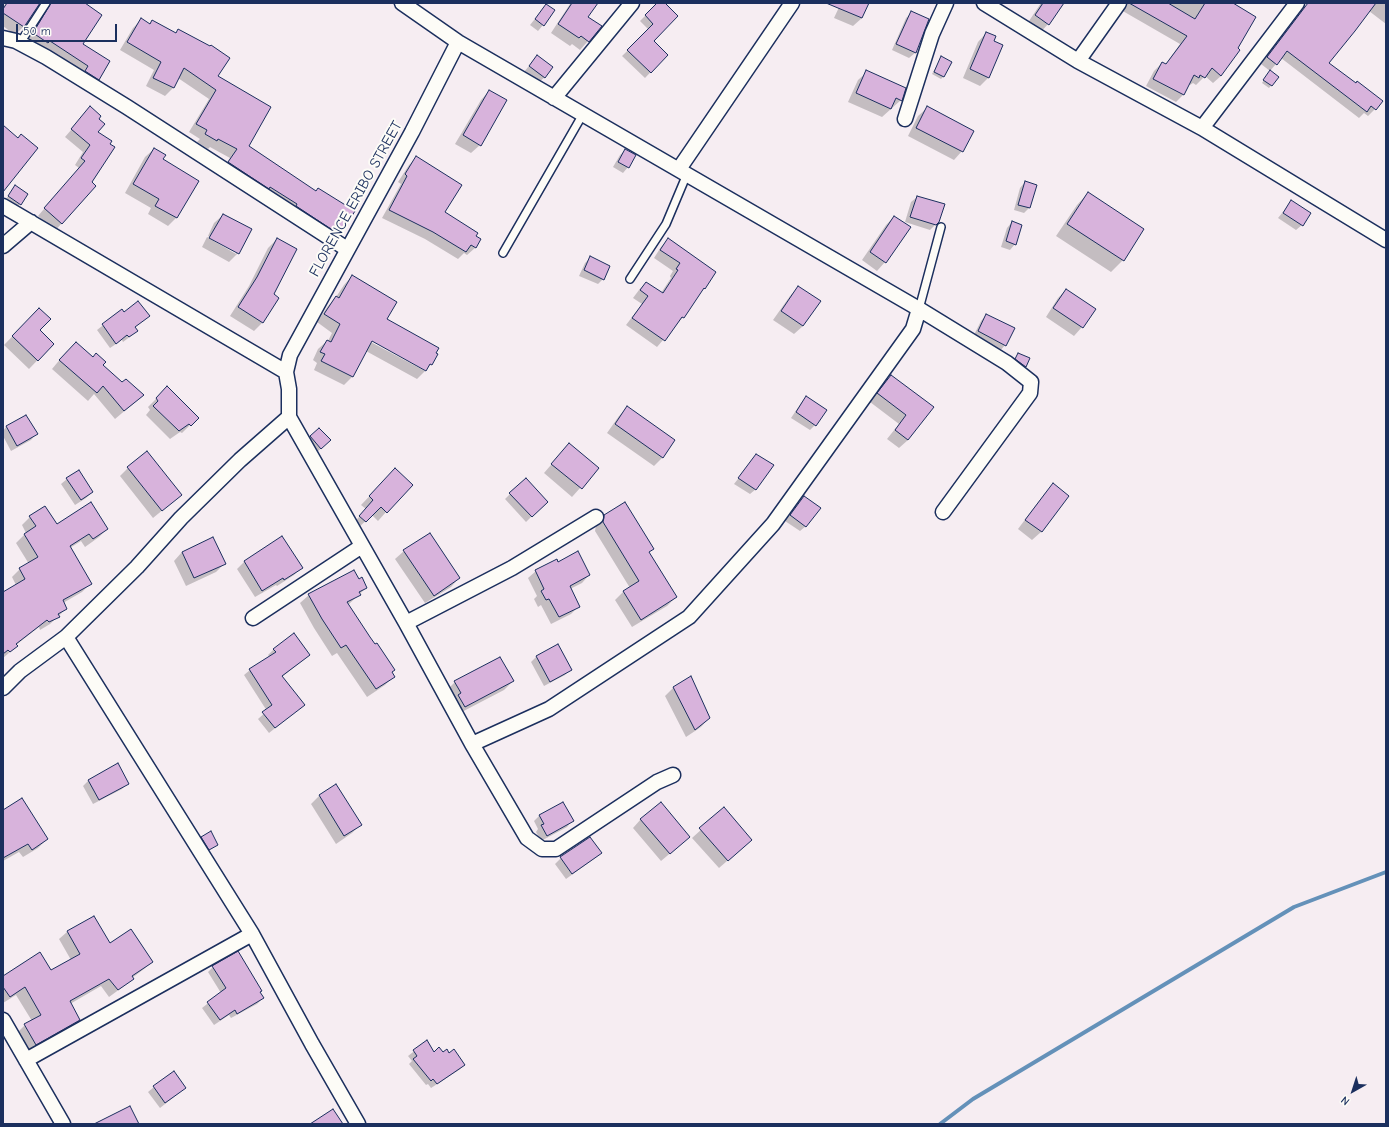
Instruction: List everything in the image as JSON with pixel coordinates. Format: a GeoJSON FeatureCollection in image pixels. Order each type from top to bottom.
{"type":"FeatureCollection","features":[{"type":"Feature","properties":{"kind":"street"},"geometry":{"type":"LineString","coordinates":[[402,3],[458,42],[919,309],[1007,363],[1031,382],[1030,393],[943,512]]}},
{"type":"Feature","properties":{"kind":"street"},"geometry":{"type":"LineString","coordinates":[[554,98],[632,3]]}},
{"type":"Feature","properties":{"kind":"street"},"geometry":{"type":"LineString","coordinates":[[683,172],[792,3]]}},
{"type":"Feature","properties":{"kind":"street"},"geometry":{"type":"LineString","coordinates":[[905,119],[932,34],[946,3]]}},
{"type":"Feature","properties":{"kind":"street"},"geometry":{"type":"LineString","coordinates":[[984,3],[1078,61],[1202,128],[1386,240]]}},
{"type":"Feature","properties":{"kind":"street"},"geometry":{"type":"LineString","coordinates":[[1078,61],[1119,3]]}},
{"type":"Feature","properties":{"kind":"street"},"geometry":{"type":"LineString","coordinates":[[1202,128],[1297,3]]}},
{"type":"Feature","properties":{"kind":"street"},"geometry":{"type":"LineString","coordinates":[[3,38],[16,41],[46,57],[128,107],[347,249]]}},
{"type":"Feature","properties":{"kind":"street","name":"FLORENCE ERIBO STREET"},"geometry":{"type":"LineString","coordinates":[[286,372],[290,355],[408,139],[458,42]]}},
{"type":"Feature","properties":{"kind":"street"},"geometry":{"type":"LineString","coordinates":[[3,206],[286,372],[289,389],[289,417],[406,623],[472,744],[527,838],[542,849],[556,849],[657,782],[673,775]]}},
{"type":"Feature","properties":{"kind":"street"},"geometry":{"type":"LineString","coordinates":[[3,246],[31,222]]}},
{"type":"Feature","properties":{"kind":"street"},"geometry":{"type":"LineString","coordinates":[[472,744],[549,709],[689,617],[773,524],[913,329],[919,309]]}},
{"type":"Feature","properties":{"kind":"street"},"geometry":{"type":"LineString","coordinates":[[3,688],[20,671],[66,637],[137,567],[181,518],[240,460],[289,417]]}},
{"type":"Feature","properties":{"kind":"street"},"geometry":{"type":"LineString","coordinates":[[406,623],[512,568],[596,517]]}},
{"type":"Feature","properties":{"kind":"street"},"geometry":{"type":"LineString","coordinates":[[253,618],[362,546]]}},
{"type":"Feature","properties":{"kind":"street"},"geometry":{"type":"LineString","coordinates":[[66,637],[252,934],[358,1124]]}},
{"type":"Feature","properties":{"kind":"street"},"geometry":{"type":"LineString","coordinates":[[26,1060],[252,934]]}},
{"type":"Feature","properties":{"kind":"street"},"geometry":{"type":"LineString","coordinates":[[3,1020],[63,1124]]}},
{"type":"Feature","properties":{"kind":"lane"},"geometry":{"type":"LineString","coordinates":[[20,43],[46,3]]}},
{"type":"Feature","properties":{"kind":"lane"},"geometry":{"type":"LineString","coordinates":[[503,253],[583,114]]}},
{"type":"Feature","properties":{"kind":"lane"},"geometry":{"type":"LineString","coordinates":[[630,279],[666,224],[683,172]]}},
{"type":"Feature","properties":{"kind":"lane"},"geometry":{"type":"LineString","coordinates":[[919,309],[941,227]]}},
{"type":"Feature","properties":{"kind":"building"},"geometry":{"type":"Polygon","coordinates":[[[7,3],[40,3],[24,27],[3,13],[3,9],[7,3]]]}},
{"type":"Feature","properties":{"kind":"building"},"geometry":{"type":"Polygon","coordinates":[[[51,3],[85,3],[102,15],[83,44],[110,61],[99,80],[85,71],[88,66],[50,41],[48,43],[33,33],[51,3]]]}},
{"type":"Feature","properties":{"kind":"building"},"geometry":{"type":"Polygon","coordinates":[[[572,3],[598,3],[588,17],[602,26],[589,42],[581,36],[579,38],[558,24],[572,3]]]}},
{"type":"Feature","properties":{"kind":"building"},"geometry":{"type":"Polygon","coordinates":[[[657,3],[665,3],[678,16],[654,41],[668,55],[651,73],[627,50],[653,24],[645,15],[657,3]]]}},
{"type":"Feature","properties":{"kind":"building"},"geometry":{"type":"Polygon","coordinates":[[[826,3],[869,3],[862,18],[826,3]]]}},
{"type":"Feature","properties":{"kind":"building"},"geometry":{"type":"Polygon","coordinates":[[[1043,3],[1064,3],[1049,25],[1035,15],[1043,3]]]}},
{"type":"Feature","properties":{"kind":"building"},"geometry":{"type":"Polygon","coordinates":[[[1129,3],[1168,3],[1195,19],[1205,3],[1233,3],[1256,17],[1238,48],[1240,50],[1221,76],[1212,68],[1205,78],[1200,75],[1199,78],[1194,75],[1184,95],[1153,79],[1162,62],[1166,64],[1187,36],[1129,3]]]}},
{"type":"Feature","properties":{"kind":"building"},"geometry":{"type":"Polygon","coordinates":[[[1308,3],[1376,3],[1329,63],[1356,83],[1357,81],[1383,101],[1376,110],[1371,106],[1367,112],[1287,51],[1277,65],[1267,57],[1308,3]]]}},
{"type":"Feature","properties":{"kind":"building"},"geometry":{"type":"Polygon","coordinates":[[[546,4],[555,10],[544,26],[535,19],[546,4]]]}},
{"type":"Feature","properties":{"kind":"building"},"geometry":{"type":"Polygon","coordinates":[[[911,11],[929,19],[916,53],[896,44],[911,11]]]}},
{"type":"Feature","properties":{"kind":"building"},"geometry":{"type":"Polygon","coordinates":[[[141,18],[150,24],[152,20],[176,33],[178,29],[210,46],[211,45],[230,58],[218,76],[271,107],[249,146],[316,191],[318,188],[355,211],[340,235],[296,206],[297,204],[270,187],[269,189],[228,162],[237,149],[218,139],[217,141],[205,134],[207,130],[196,124],[216,90],[184,68],[174,88],[153,78],[161,62],[127,42],[141,18]]]}},
{"type":"Feature","properties":{"kind":"building"},"geometry":{"type":"Polygon","coordinates":[[[986,32],[996,36],[994,41],[1003,45],[989,78],[970,69],[986,32]]]}},
{"type":"Feature","properties":{"kind":"building"},"geometry":{"type":"Polygon","coordinates":[[[537,55],[553,67],[545,78],[529,66],[537,55]]]}},
{"type":"Feature","properties":{"kind":"building"},"geometry":{"type":"Polygon","coordinates":[[[941,56],[952,62],[944,77],[934,72],[941,56]]]}},
{"type":"Feature","properties":{"kind":"building"},"geometry":{"type":"Polygon","coordinates":[[[866,70],[906,88],[902,101],[896,98],[891,109],[856,93],[866,70]]]}},
{"type":"Feature","properties":{"kind":"building"},"geometry":{"type":"Polygon","coordinates":[[[1270,70],[1279,77],[1272,86],[1263,80],[1270,70]]]}},
{"type":"Feature","properties":{"kind":"building"},"geometry":{"type":"Polygon","coordinates":[[[489,90],[507,100],[481,146],[463,135],[489,90]]]}},
{"type":"Feature","properties":{"kind":"building"},"geometry":{"type":"Polygon","coordinates":[[[90,106],[101,116],[99,119],[105,124],[98,132],[112,141],[110,144],[115,147],[92,182],[96,186],[62,224],[44,208],[85,161],[81,158],[90,145],[71,129],[90,106]]]}},
{"type":"Feature","properties":{"kind":"building"},"geometry":{"type":"Polygon","coordinates":[[[927,106],[974,131],[963,152],[916,128],[927,106]]]}},
{"type":"Feature","properties":{"kind":"building"},"geometry":{"type":"Polygon","coordinates":[[[3,125],[18,138],[21,134],[38,148],[3,192],[3,125]]]}},
{"type":"Feature","properties":{"kind":"building"},"geometry":{"type":"Polygon","coordinates":[[[154,148],[166,155],[163,159],[199,181],[177,218],[155,206],[159,199],[133,184],[154,148]]]}},
{"type":"Feature","properties":{"kind":"building"},"geometry":{"type":"Polygon","coordinates":[[[625,149],[636,155],[629,168],[618,162],[625,149]]]}},
{"type":"Feature","properties":{"kind":"building"},"geometry":{"type":"Polygon","coordinates":[[[416,156],[462,185],[445,212],[478,233],[476,236],[481,239],[476,248],[471,245],[466,252],[433,232],[389,210],[407,176],[405,174],[416,156]]]}},
{"type":"Feature","properties":{"kind":"building"},"geometry":{"type":"Polygon","coordinates":[[[1025,181],[1037,185],[1030,208],[1018,205],[1025,181]]]}},
{"type":"Feature","properties":{"kind":"building"},"geometry":{"type":"Polygon","coordinates":[[[15,185],[28,194],[21,205],[8,196],[15,185]]]}},
{"type":"Feature","properties":{"kind":"building"},"geometry":{"type":"Polygon","coordinates":[[[1088,192],[1144,229],[1124,261],[1067,224],[1088,192]]]}},
{"type":"Feature","properties":{"kind":"building"},"geometry":{"type":"Polygon","coordinates":[[[917,196],[945,204],[939,222],[936,225],[910,217],[917,196]]]}},
{"type":"Feature","properties":{"kind":"building"},"geometry":{"type":"Polygon","coordinates":[[[1291,200],[1311,213],[1303,226],[1283,213],[1291,200]]]}},
{"type":"Feature","properties":{"kind":"building"},"geometry":{"type":"Polygon","coordinates":[[[223,214],[252,229],[239,254],[209,238],[223,214]]]}},
{"type":"Feature","properties":{"kind":"building"},"geometry":{"type":"Polygon","coordinates":[[[894,216],[911,227],[886,263],[870,252],[894,216]]]}},
{"type":"Feature","properties":{"kind":"building"},"geometry":{"type":"Polygon","coordinates":[[[1012,221],[1022,225],[1016,245],[1006,241],[1012,221]]]}},
{"type":"Feature","properties":{"kind":"building"},"geometry":{"type":"Polygon","coordinates":[[[277,238],[297,249],[274,294],[279,298],[263,323],[238,307],[257,277],[277,238]]]}},
{"type":"Feature","properties":{"kind":"building"},"geometry":{"type":"Polygon","coordinates":[[[668,238],[716,272],[684,318],[682,317],[665,341],[632,318],[648,296],[640,290],[646,282],[663,293],[678,270],[676,269],[680,263],[660,250],[668,238]]]}},
{"type":"Feature","properties":{"kind":"building"},"geometry":{"type":"Polygon","coordinates":[[[590,256],[610,266],[604,280],[584,270],[590,256]]]}},
{"type":"Feature","properties":{"kind":"building"},"geometry":{"type":"Polygon","coordinates":[[[352,275],[397,302],[387,319],[439,348],[436,353],[438,354],[432,365],[430,364],[426,371],[372,341],[353,377],[321,361],[325,354],[320,352],[327,340],[331,342],[340,324],[324,314],[336,296],[339,298],[352,275]]]}},
{"type":"Feature","properties":{"kind":"building"},"geometry":{"type":"Polygon","coordinates":[[[798,286],[821,301],[803,326],[781,311],[798,286]]]}},
{"type":"Feature","properties":{"kind":"building"},"geometry":{"type":"Polygon","coordinates":[[[1066,289],[1096,309],[1083,328],[1053,308],[1066,289]]]}},
{"type":"Feature","properties":{"kind":"building"},"geometry":{"type":"Polygon","coordinates":[[[138,301],[150,316],[135,327],[138,331],[129,337],[127,335],[116,344],[102,324],[122,309],[124,312],[138,301]]]}},
{"type":"Feature","properties":{"kind":"building"},"geometry":{"type":"Polygon","coordinates":[[[39,308],[51,319],[40,330],[54,344],[38,361],[12,336],[39,308]]]}},
{"type":"Feature","properties":{"kind":"building"},"geometry":{"type":"Polygon","coordinates":[[[986,314],[1015,328],[1006,346],[978,331],[986,314]]]}},
{"type":"Feature","properties":{"kind":"building"},"geometry":{"type":"Polygon","coordinates":[[[76,342],[93,357],[96,353],[106,362],[103,365],[122,382],[126,379],[144,395],[124,411],[103,386],[97,393],[59,360],[76,342]]]}},
{"type":"Feature","properties":{"kind":"building"},"geometry":{"type":"Polygon","coordinates":[[[1018,353],[1030,358],[1026,367],[1015,359],[1018,353]]]}},
{"type":"Feature","properties":{"kind":"building"},"geometry":{"type":"Polygon","coordinates":[[[891,375],[934,407],[908,440],[895,430],[906,415],[877,393],[891,375]]]}},
{"type":"Feature","properties":{"kind":"building"},"geometry":{"type":"Polygon","coordinates":[[[167,386],[199,418],[191,426],[189,424],[179,431],[153,406],[158,401],[156,398],[167,386]]]}},
{"type":"Feature","properties":{"kind":"building"},"geometry":{"type":"Polygon","coordinates":[[[806,396],[827,410],[816,426],[796,412],[806,396]]]}},
{"type":"Feature","properties":{"kind":"building"},"geometry":{"type":"Polygon","coordinates":[[[627,406],[675,440],[663,458],[615,424],[627,406]]]}},
{"type":"Feature","properties":{"kind":"building"},"geometry":{"type":"Polygon","coordinates":[[[26,415],[38,434],[17,446],[6,426],[26,415]]]}},
{"type":"Feature","properties":{"kind":"building"},"geometry":{"type":"Polygon","coordinates":[[[319,428],[331,440],[321,449],[310,436],[319,428]]]}},
{"type":"Feature","properties":{"kind":"building"},"geometry":{"type":"Polygon","coordinates":[[[569,443],[599,468],[582,489],[551,464],[569,443]]]}},
{"type":"Feature","properties":{"kind":"building"},"geometry":{"type":"Polygon","coordinates":[[[147,451],[182,495],[162,511],[127,467],[147,451]]]}},
{"type":"Feature","properties":{"kind":"building"},"geometry":{"type":"Polygon","coordinates":[[[756,454],[774,465],[756,490],[738,478],[756,454]]]}},
{"type":"Feature","properties":{"kind":"building"},"geometry":{"type":"Polygon","coordinates":[[[395,468],[413,485],[387,513],[381,507],[366,522],[359,516],[373,500],[369,496],[395,468]]]}},
{"type":"Feature","properties":{"kind":"building"},"geometry":{"type":"Polygon","coordinates":[[[79,470],[93,492],[81,500],[66,478],[79,470]]]}},
{"type":"Feature","properties":{"kind":"building"},"geometry":{"type":"Polygon","coordinates":[[[526,478],[548,502],[532,517],[509,493],[526,478]]]}},
{"type":"Feature","properties":{"kind":"building"},"geometry":{"type":"Polygon","coordinates":[[[1053,483],[1069,496],[1042,532],[1025,520],[1053,483]]]}},
{"type":"Feature","properties":{"kind":"building"},"geometry":{"type":"Polygon","coordinates":[[[804,496],[821,508],[806,527],[790,515],[804,496]]]}},
{"type":"Feature","properties":{"kind":"building"},"geometry":{"type":"Polygon","coordinates":[[[91,502],[108,529],[93,539],[89,534],[70,546],[92,584],[63,600],[67,609],[58,614],[60,617],[49,622],[47,620],[16,644],[18,646],[10,652],[8,650],[3,654],[3,592],[25,579],[19,568],[38,557],[24,534],[36,526],[29,516],[45,506],[57,524],[91,502]]]}},
{"type":"Feature","properties":{"kind":"building"},"geometry":{"type":"Polygon","coordinates":[[[625,502],[654,549],[649,552],[677,597],[641,620],[623,591],[639,581],[603,522],[604,515],[625,502]]]}},
{"type":"Feature","properties":{"kind":"building"},"geometry":{"type":"Polygon","coordinates":[[[430,533],[460,578],[434,596],[403,550],[430,533]]]}},
{"type":"Feature","properties":{"kind":"building"},"geometry":{"type":"Polygon","coordinates":[[[282,536],[303,568],[262,591],[244,561],[282,536]]]}},
{"type":"Feature","properties":{"kind":"building"},"geometry":{"type":"Polygon","coordinates":[[[213,537],[226,564],[194,578],[182,552],[213,537]]]}},
{"type":"Feature","properties":{"kind":"building"},"geometry":{"type":"Polygon","coordinates":[[[578,551],[590,575],[570,586],[580,607],[559,617],[549,599],[546,600],[541,591],[544,589],[535,570],[557,559],[558,562],[578,551]]]}},
{"type":"Feature","properties":{"kind":"building"},"geometry":{"type":"Polygon","coordinates":[[[354,570],[359,579],[362,577],[367,588],[359,592],[361,595],[347,602],[370,637],[375,644],[377,643],[395,670],[392,672],[395,677],[376,689],[346,645],[341,648],[308,594],[354,570]]]}},
{"type":"Feature","properties":{"kind":"building"},"geometry":{"type":"Polygon","coordinates":[[[294,633],[310,655],[282,676],[305,705],[275,728],[262,712],[272,705],[249,669],[276,652],[273,649],[294,633]]]}},
{"type":"Feature","properties":{"kind":"building"},"geometry":{"type":"Polygon","coordinates":[[[558,644],[572,670],[550,682],[536,656],[558,644]]]}},
{"type":"Feature","properties":{"kind":"building"},"geometry":{"type":"Polygon","coordinates":[[[500,657],[514,681],[465,707],[458,695],[461,693],[454,681],[500,657]]]}},
{"type":"Feature","properties":{"kind":"building"},"geometry":{"type":"Polygon","coordinates":[[[691,676],[710,718],[695,730],[673,687],[691,676]]]}},
{"type":"Feature","properties":{"kind":"building"},"geometry":{"type":"Polygon","coordinates":[[[118,763],[129,784],[99,800],[88,780],[118,763]]]}},
{"type":"Feature","properties":{"kind":"building"},"geometry":{"type":"Polygon","coordinates":[[[336,784],[362,825],[344,836],[319,795],[336,784]]]}},
{"type":"Feature","properties":{"kind":"building"},"geometry":{"type":"Polygon","coordinates":[[[22,798],[48,839],[32,850],[28,844],[3,858],[3,810],[22,798]]]}},
{"type":"Feature","properties":{"kind":"building"},"geometry":{"type":"Polygon","coordinates":[[[563,802],[574,821],[547,836],[541,825],[544,824],[539,815],[563,802]]]}},
{"type":"Feature","properties":{"kind":"building"},"geometry":{"type":"Polygon","coordinates":[[[661,802],[690,837],[670,854],[640,819],[661,802]]]}},
{"type":"Feature","properties":{"kind":"building"},"geometry":{"type":"Polygon","coordinates":[[[724,807],[752,840],[728,861],[699,828],[724,807]]]}},
{"type":"Feature","properties":{"kind":"building"},"geometry":{"type":"Polygon","coordinates":[[[211,831],[218,845],[209,850],[201,837],[211,831]]]}},
{"type":"Feature","properties":{"kind":"building"},"geometry":{"type":"Polygon","coordinates":[[[590,837],[602,853],[572,874],[560,857],[590,837]]]}},
{"type":"Feature","properties":{"kind":"building"},"geometry":{"type":"Polygon","coordinates":[[[94,916],[110,943],[131,929],[153,962],[132,976],[134,979],[118,990],[109,979],[70,1001],[80,1020],[36,1045],[24,1024],[41,1015],[25,987],[10,997],[3,987],[3,976],[40,952],[51,970],[80,954],[67,931],[94,916]]]}},
{"type":"Feature","properties":{"kind":"building"},"geometry":{"type":"Polygon","coordinates":[[[238,951],[262,991],[260,992],[264,998],[237,1014],[235,1010],[220,1020],[207,1002],[226,988],[212,966],[238,951]]]}},
{"type":"Feature","properties":{"kind":"building"},"geometry":{"type":"Polygon","coordinates":[[[427,1040],[434,1052],[439,1047],[443,1052],[447,1049],[449,1053],[454,1049],[465,1065],[437,1084],[433,1079],[431,1081],[413,1059],[417,1056],[413,1050],[427,1040]]]}},
{"type":"Feature","properties":{"kind":"building"},"geometry":{"type":"Polygon","coordinates":[[[174,1071],[186,1088],[165,1103],[153,1086],[174,1071]]]}},
{"type":"Feature","properties":{"kind":"building"},"geometry":{"type":"Polygon","coordinates":[[[130,1106],[139,1124],[94,1124],[130,1106]]]}},
{"type":"Feature","properties":{"kind":"building"},"geometry":{"type":"Polygon","coordinates":[[[333,1109],[343,1124],[310,1124],[333,1109]]]}},
{"type":"Feature","properties":{"kind":"waterway"},"geometry":{"type":"LineString","coordinates":[[940,1124],[973,1099],[1294,907],[1386,872]]}}]}
